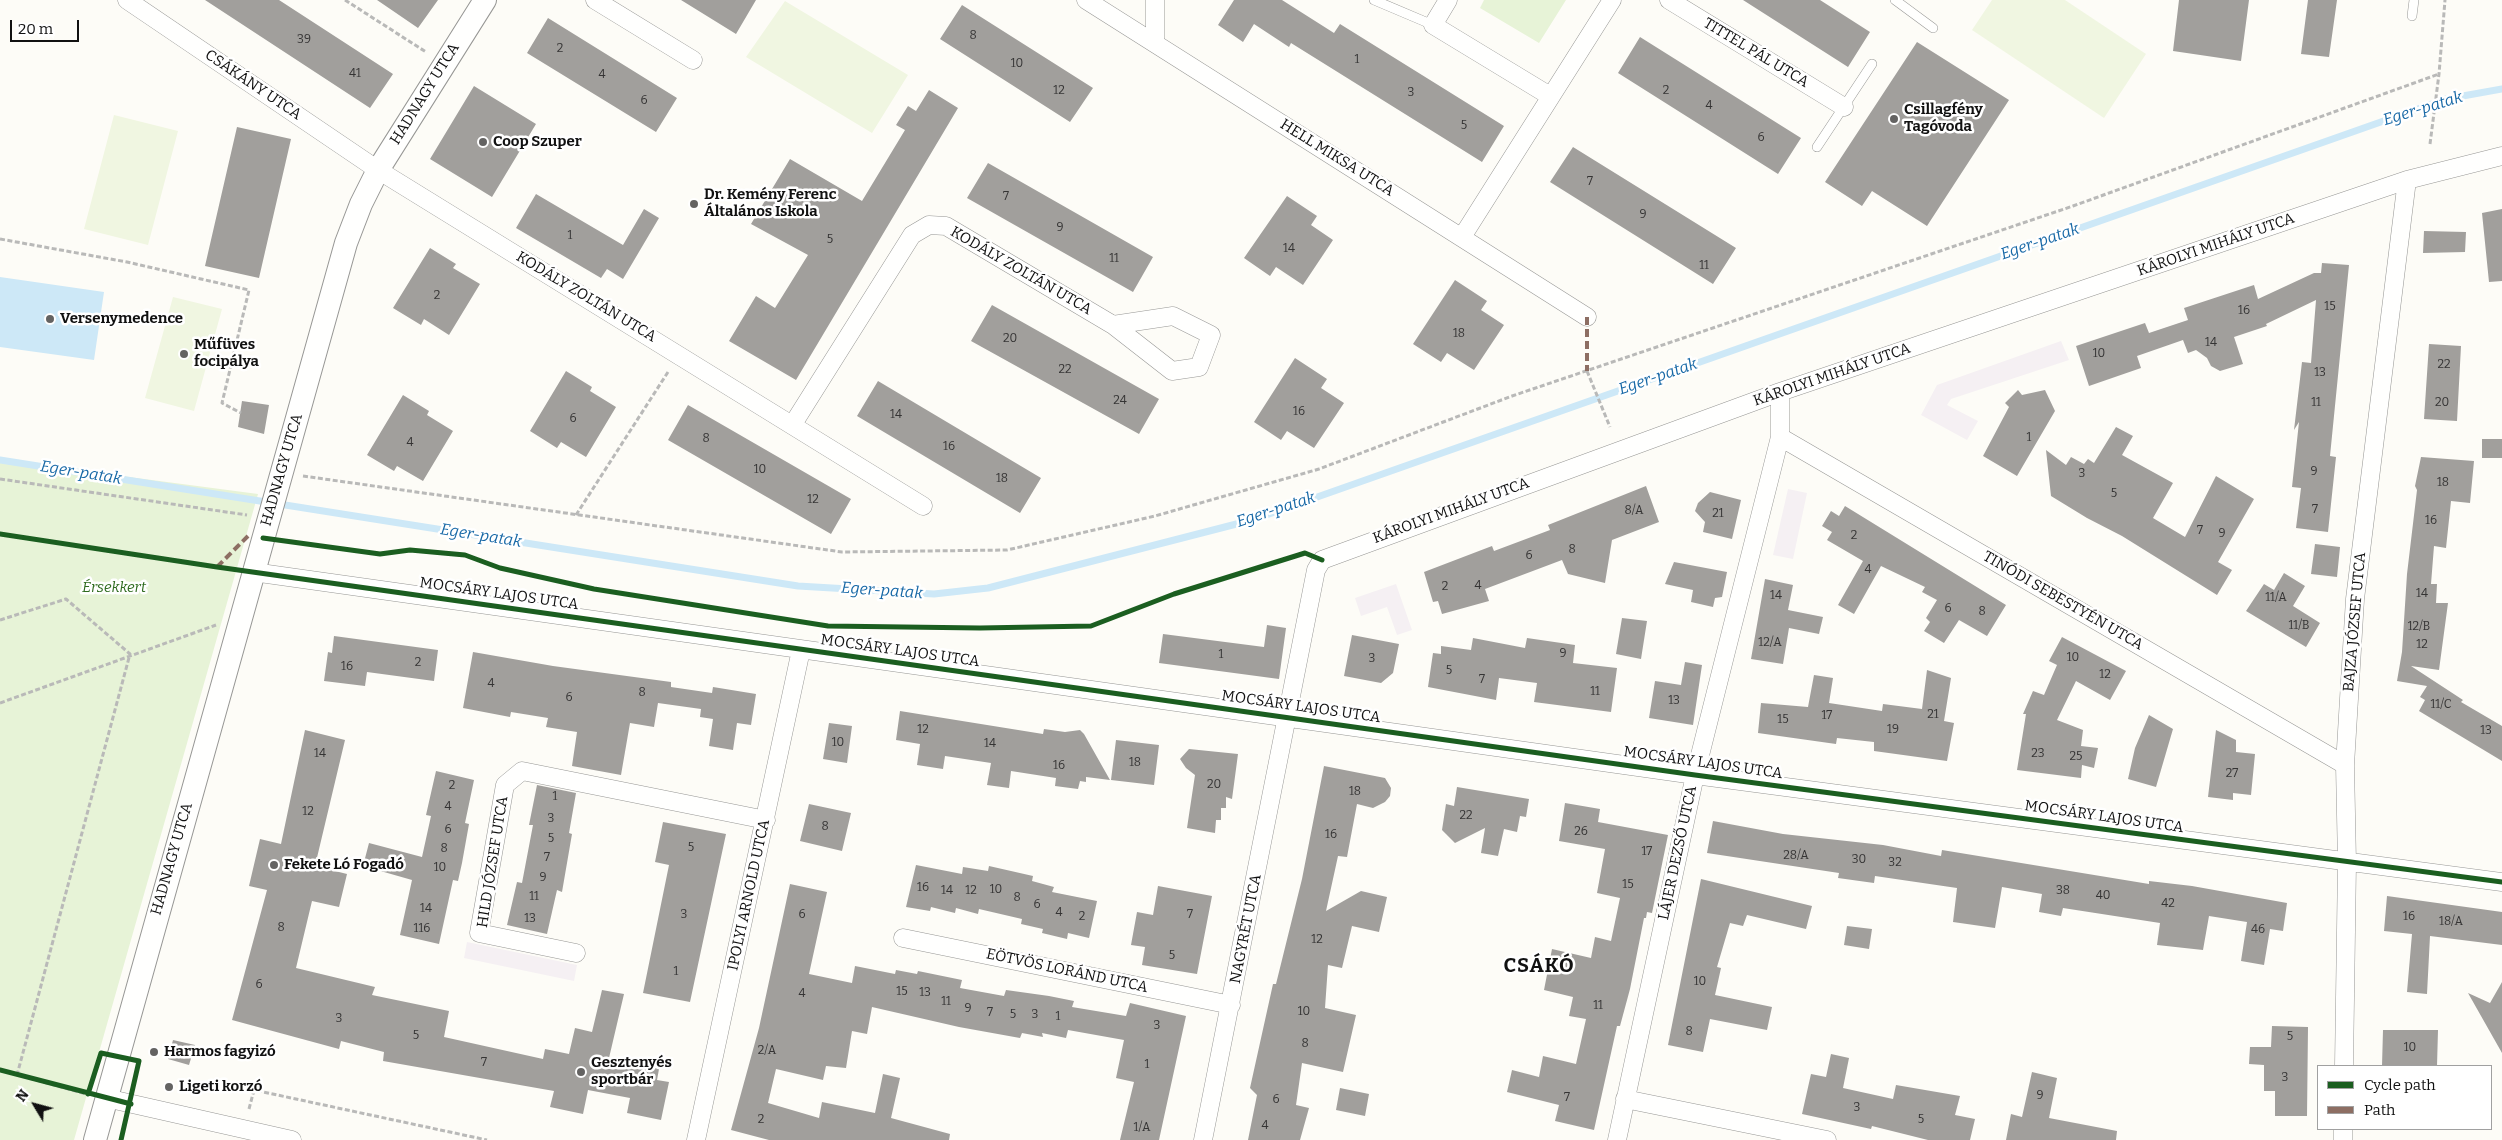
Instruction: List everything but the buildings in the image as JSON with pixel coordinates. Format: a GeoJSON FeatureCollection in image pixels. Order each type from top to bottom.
{"type":"FeatureCollection","features":[{"type":"Feature","properties":{"kind":"street","name":"CSÁKÁNY UTCA"},"geometry":{"type":"LineString","coordinates":[[127,0],[378,170]]}},
{"type":"Feature","properties":{"kind":"street","name":"HADNAGY UTCA"},"geometry":{"type":"LineString","coordinates":[[95,1140],[97,1096],[253,572],[260,517],[281,473],[346,242],[361,204],[378,170],[443,63],[485,0]]}},
{"type":"Feature","properties":{"kind":"street"},"geometry":{"type":"LineString","coordinates":[[595,0],[693,60]]}},
{"type":"Feature","properties":{"kind":"street","name":"HELL MIKSA UTCA"},"geometry":{"type":"LineString","coordinates":[[1086,0],[1462,236],[1587,317]]}},
{"type":"Feature","properties":{"kind":"street"},"geometry":{"type":"LineString","coordinates":[[1155,0],[1155,43]]}},
{"type":"Feature","properties":{"kind":"street"},"geometry":{"type":"LineString","coordinates":[[1448,0],[1433,25],[1550,96]]}},
{"type":"Feature","properties":{"kind":"street"},"geometry":{"type":"LineString","coordinates":[[1462,236],[1612,0]]}},
{"type":"Feature","properties":{"kind":"street","name":"TITTEL PÁL UTCA"},"geometry":{"type":"LineString","coordinates":[[1668,0],[1844,107]]}},
{"type":"Feature","properties":{"kind":"street","name":"KÁROLYI MIHÁLY UTCA"},"geometry":{"type":"LineString","coordinates":[[1288,717],[1316,570],[1322,560],[1366,541],[1780,392],[2407,180],[2502,156]]}},
{"type":"Feature","properties":{"kind":"street","name":"KODÁLY ZOLTÁN UTCA"},"geometry":{"type":"LineString","coordinates":[[378,170],[793,424],[923,506]]}},
{"type":"Feature","properties":{"kind":"street","name":"BAJZA JÓZSEF UTCA"},"geometry":{"type":"LineString","coordinates":[[2344,1065],[2347,862],[2345,765],[2355,599],[2407,180]]}},
{"type":"Feature","properties":{"kind":"street","name":"KODÁLY ZOLTÁN UTCA"},"geometry":{"type":"LineString","coordinates":[[793,424],[912,235],[929,225],[946,226],[1113,325],[1172,371],[1199,367],[1211,335],[1173,316],[1113,325]]}},
{"type":"Feature","properties":{"kind":"street","name":"LÁJER DEZSŐ UTCA"},"geometry":{"type":"LineString","coordinates":[[1617,1140],[1695,775],[1780,437],[1780,392]]}},
{"type":"Feature","properties":{"kind":"street","name":"TINÓDI SEBESTYÉN UTCA"},"geometry":{"type":"LineString","coordinates":[[1780,437],[2345,765]]}},
{"type":"Feature","properties":{"kind":"street","name":"MOCSÁRY LAJOS UTCA"},"geometry":{"type":"LineString","coordinates":[[253,572],[1695,775],[2347,862]]}},
{"type":"Feature","properties":{"kind":"street","name":"IPOLYI ARNOLD UTCA"},"geometry":{"type":"LineString","coordinates":[[696,1140],[802,650]]}},
{"type":"Feature","properties":{"kind":"street","name":"NAGYRÉT UTCA"},"geometry":{"type":"LineString","coordinates":[[1203,1140],[1288,717]]}},
{"type":"Feature","properties":{"kind":"street","name":"HILD JÓZSEF UTCA"},"geometry":{"type":"LineString","coordinates":[[576,953],[479,933],[505,785],[522,771],[766,820]]}},
{"type":"Feature","properties":{"kind":"street"},"geometry":{"type":"LineString","coordinates":[[2347,862],[2502,882]]}},
{"type":"Feature","properties":{"kind":"street","name":"EÖTVÖS LORÁND UTCA"},"geometry":{"type":"LineString","coordinates":[[903,938],[1231,1005]]}},
{"type":"Feature","properties":{"kind":"street"},"geometry":{"type":"LineString","coordinates":[[97,1096],[292,1140]]}},
{"type":"Feature","properties":{"kind":"street"},"geometry":{"type":"LineString","coordinates":[[1626,1099],[1827,1140]]}},
{"type":"Feature","properties":{"kind":"lane"},"geometry":{"type":"LineString","coordinates":[[1374,0],[1433,25]]}},
{"type":"Feature","properties":{"kind":"lane"},"geometry":{"type":"LineString","coordinates":[[1895,0],[1933,28]]}},
{"type":"Feature","properties":{"kind":"lane"},"geometry":{"type":"LineString","coordinates":[[2412,16],[2414,0]]}},
{"type":"Feature","properties":{"kind":"lane"},"geometry":{"type":"LineString","coordinates":[[1817,147],[1872,64]]}},
{"type":"Feature","properties":{"kind":"path"},"geometry":{"type":"LineString","coordinates":[[345,0],[443,63]]}},
{"type":"Feature","properties":{"kind":"path"},"geometry":{"type":"LineString","coordinates":[[2430,144],[2440,74],[2446,0]]}},
{"type":"Feature","properties":{"kind":"path"},"geometry":{"type":"LineString","coordinates":[[281,473],[842,552],[1007,550],[1155,516],[1319,469],[1503,399],[2073,206],[2440,74]]}},
{"type":"Feature","properties":{"kind":"path"},"geometry":{"type":"LineString","coordinates":[[0,239],[127,262],[249,290],[222,403],[241,413]]}},
{"type":"Feature","properties":{"kind":"path"},"geometry":{"type":"LineString","coordinates":[[576,514],[680,355]]}},
{"type":"Feature","properties":{"kind":"path"},"geometry":{"type":"LineString","coordinates":[[1587,371],[1610,427]]}},
{"type":"Feature","properties":{"kind":"path"},"geometry":{"type":"LineString","coordinates":[[0,479],[260,517]]}},
{"type":"Feature","properties":{"kind":"path"},"geometry":{"type":"LineString","coordinates":[[0,620],[66,599],[130,654]]}},
{"type":"Feature","properties":{"kind":"path"},"geometry":{"type":"LineString","coordinates":[[0,702],[221,623]]}},
{"type":"Feature","properties":{"kind":"path"},"geometry":{"type":"LineString","coordinates":[[17,1075],[130,654]]}},
{"type":"Feature","properties":{"kind":"path"},"geometry":{"type":"LineString","coordinates":[[0,1070],[97,1096]]}},
{"type":"Feature","properties":{"kind":"path"},"geometry":{"type":"LineString","coordinates":[[244,1129],[254,1090],[487,1140]]}},
{"type":"Feature","properties":{"kind":"shaded area"},"geometry":{"type":"Polygon","coordinates":[[[2061,341],[2069,360],[1951,399],[1947,405],[1978,421],[1967,440],[1921,415],[1937,385],[2061,341]]]}},
{"type":"Feature","properties":{"kind":"shaded area"},"geometry":{"type":"Polygon","coordinates":[[[1788,489],[1807,493],[1793,559],[1773,555],[1788,489]]]}},
{"type":"Feature","properties":{"kind":"shaded area"},"geometry":{"type":"Polygon","coordinates":[[[1396,584],[1412,630],[1397,635],[1387,607],[1361,616],[1355,598],[1396,584]]]}},
{"type":"Feature","properties":{"kind":"shaded area"},"geometry":{"type":"Polygon","coordinates":[[[467,942],[577,965],[574,981],[464,958],[467,942]]]}},
{"type":"Feature","properties":{"kind":"green space"},"geometry":{"type":"Polygon","coordinates":[[[1484,0],[1566,0],[1539,43],[1480,8],[1484,0]]]}},
{"type":"Feature","properties":{"kind":"green space"},"geometry":{"type":"Polygon","coordinates":[[[1992,0],[2065,0],[2146,54],[2104,118],[1972,30],[1992,0]]]}},
{"type":"Feature","properties":{"kind":"green space"},"geometry":{"type":"Polygon","coordinates":[[[785,1],[908,75],[872,133],[746,57],[785,1]]]}},
{"type":"Feature","properties":{"kind":"green space"},"geometry":{"type":"Polygon","coordinates":[[[114,115],[178,131],[148,245],[84,229],[114,115]]]}},
{"type":"Feature","properties":{"kind":"green space","name":"Műfüves focipálya"},"geometry":{"type":"Polygon","coordinates":[[[173,297],[222,309],[194,411],[145,398],[173,297]]]}},
{"type":"Feature","properties":{"kind":"green space","name":"Érsekkert"},"geometry":{"type":"Polygon","coordinates":[[[0,460],[258,494],[74,1140],[0,1140],[0,460]]]}},
{"type":"Feature","properties":{"kind":"water","name":"Versenymedence"},"geometry":{"type":"Polygon","coordinates":[[[0,277],[104,292],[94,360],[0,347],[0,277]]]}},
{"type":"Feature","properties":{"kind":"waterway","name":"Eger-patak"},"geometry":{"type":"LineString","coordinates":[[0,460],[798,586],[934,594],[988,588],[1252,520],[2446,99],[2502,89]]}},
{"type":"Feature","properties":{"kind":"marked path"},"geometry":{"type":"LineString","coordinates":[[1587,317],[1587,371]]}},
{"type":"Feature","properties":{"kind":"marked path"},"geometry":{"type":"LineString","coordinates":[[217,567],[248,536]]}},
{"type":"Feature","properties":{"kind":"cycle path"},"geometry":{"type":"LineString","coordinates":[[0,534],[217,567],[1695,775],[2502,882]]}},
{"type":"Feature","properties":{"kind":"cycle path"},"geometry":{"type":"LineString","coordinates":[[263,538],[380,554],[410,550],[465,555],[500,568],[594,589],[828,626],[980,628],[1091,626],[1174,594],[1305,553],[1322,560]]}},
{"type":"Feature","properties":{"kind":"cycle path"},"geometry":{"type":"LineString","coordinates":[[88,1094],[101,1053],[139,1061],[121,1140]]}},
{"type":"Feature","properties":{"kind":"cycle path"},"geometry":{"type":"LineString","coordinates":[[0,1070],[131,1104]]}},
{"type":"Feature","properties":{"kind":"place","name":"Csillagfény Tagóvoda"},"geometry":{"type":"Point","coordinates":[1894,119]}},
{"type":"Feature","properties":{"kind":"place","name":"Coop Szuper"},"geometry":{"type":"Point","coordinates":[483,142]}},
{"type":"Feature","properties":{"kind":"place","name":"Dr. Kemény Ferenc Általános Iskola"},"geometry":{"type":"Point","coordinates":[694,204]}},
{"type":"Feature","properties":{"kind":"place","name":"Versenymedence"},"geometry":{"type":"Point","coordinates":[50,319]}},
{"type":"Feature","properties":{"kind":"place","name":"Műfüves focipálya"},"geometry":{"type":"Point","coordinates":[184,354]}},
{"type":"Feature","properties":{"kind":"place","name":"Fekete Ló Fogadó"},"geometry":{"type":"Point","coordinates":[274,865]}},
{"type":"Feature","properties":{"kind":"place","name":"Harmos fagyizó"},"geometry":{"type":"Point","coordinates":[154,1052]}},
{"type":"Feature","properties":{"kind":"place","name":"Gesztenyés sportbár"},"geometry":{"type":"Point","coordinates":[581,1072]}},
{"type":"Feature","properties":{"kind":"place","name":"Ligeti korzó"},"geometry":{"type":"Point","coordinates":[169,1087]}},
{"type":"Feature","properties":{"kind":"district","name":"CSÁKÓ"},"geometry":{"type":"Point","coordinates":[1539,966]}}]}
